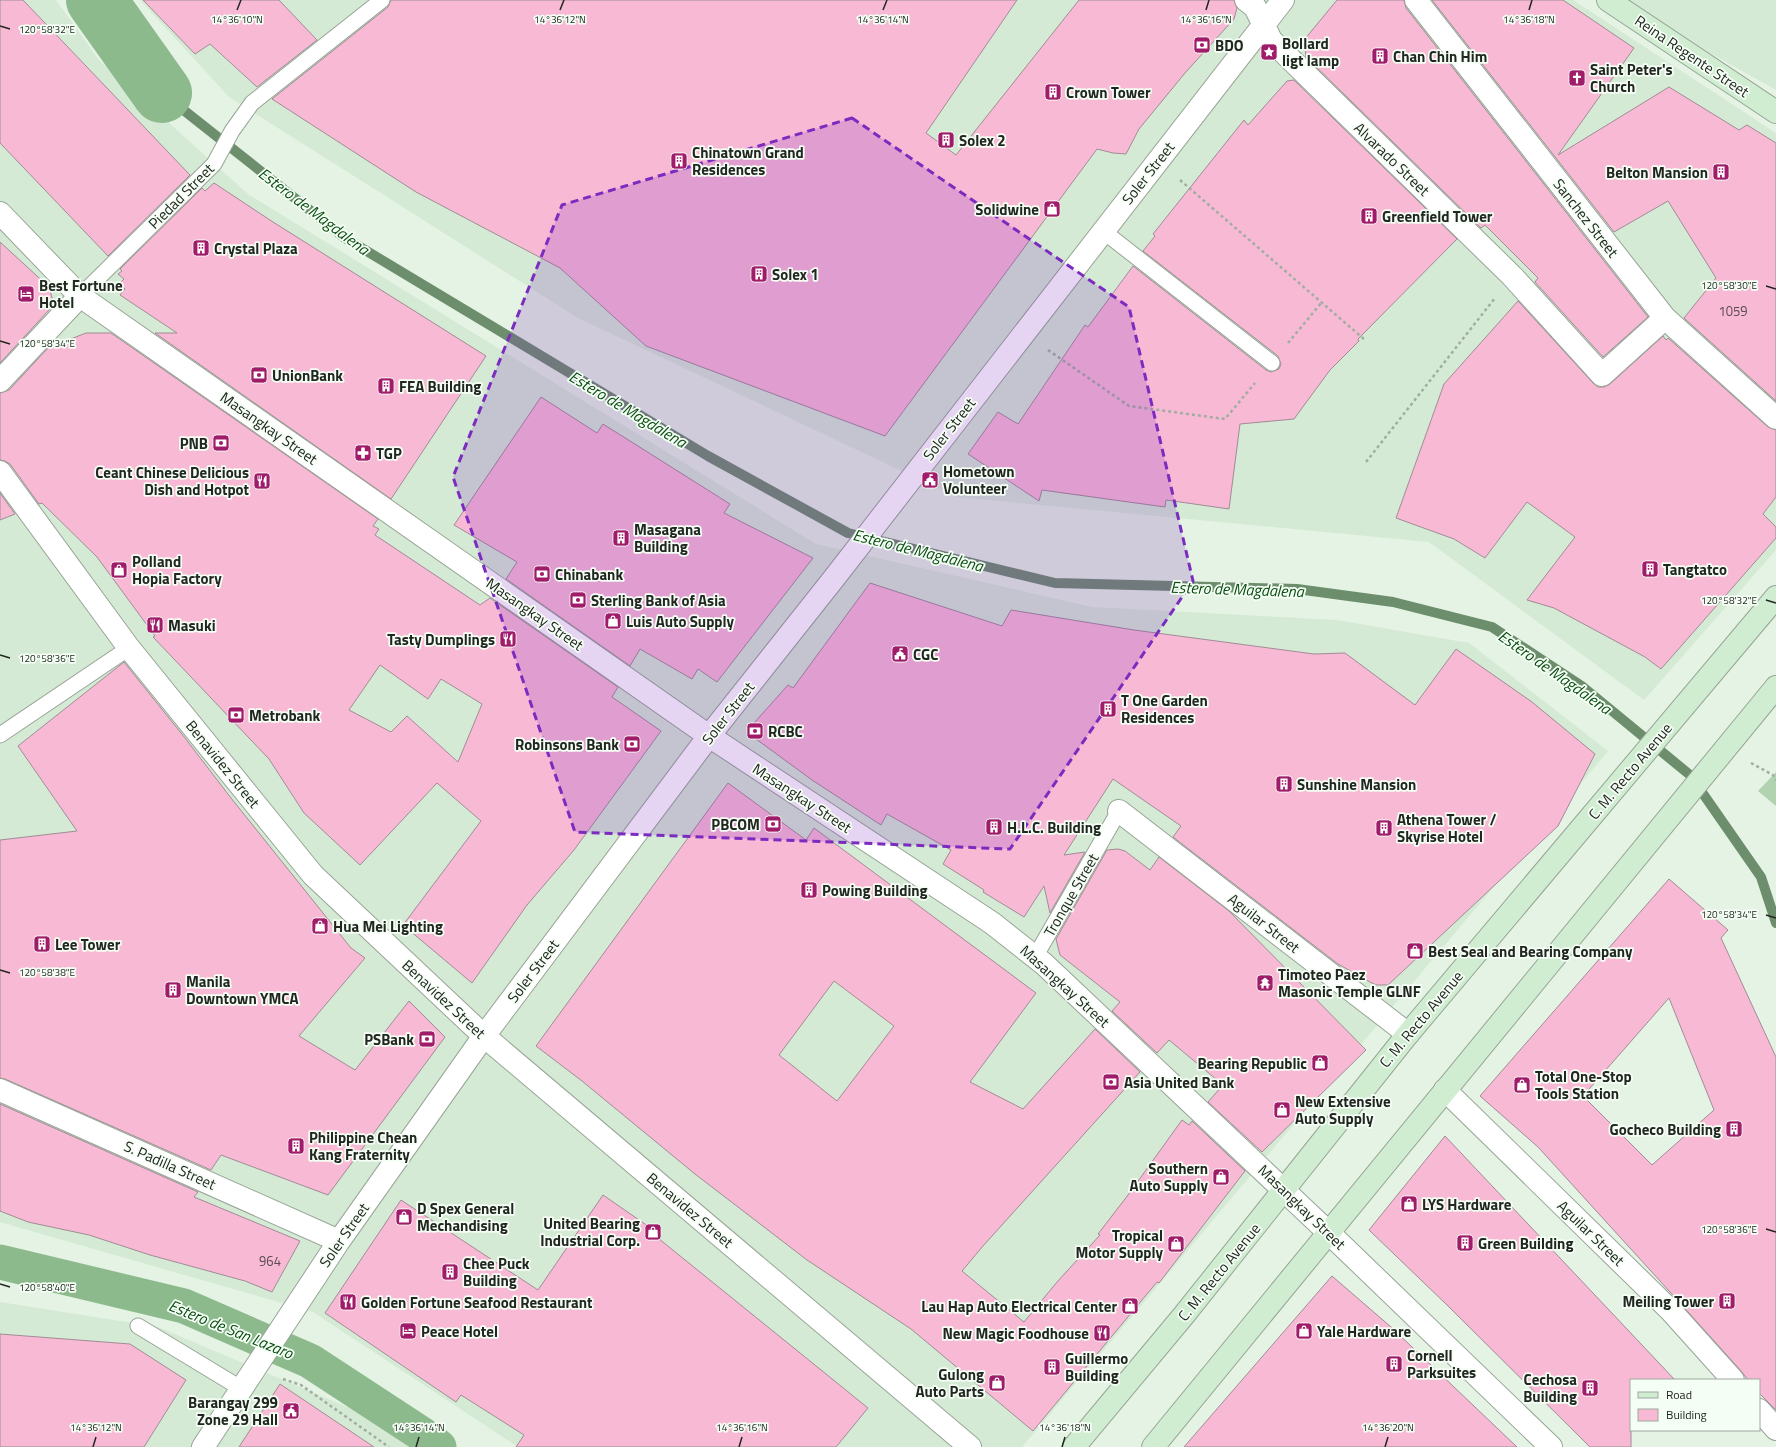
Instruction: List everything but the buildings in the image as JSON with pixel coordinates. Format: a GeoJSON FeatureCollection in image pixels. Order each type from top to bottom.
{"type":"FeatureCollection","features":[{"type":"Feature","properties":{"kind":"main road","name":"Reina Regente Street"},"geometry":{"type":"LineString","coordinates":[[1608,0],[1776,112]]}},
{"type":"Feature","properties":{"kind":"main road","name":"C. M. Recto Avenue"},"geometry":{"type":"LineString","coordinates":[[1074,1447],[1184,1315],[1408,1034],[1776,596]]}},
{"type":"Feature","properties":{"kind":"main road"},"geometry":{"type":"LineString","coordinates":[[1152,1447],[1650,841],[1724,748],[1776,687]]}},
{"type":"Feature","properties":{"kind":"street","name":"Alvarado Street"},"geometry":{"type":"LineString","coordinates":[[1246,0],[1255,7],[1271,40],[1512,276],[1602,375],[1665,318]]}},
{"type":"Feature","properties":{"kind":"street","name":"Soler Street"},"geometry":{"type":"LineString","coordinates":[[203,1447],[339,1241],[484,1036],[709,736],[839,572],[1282,0]]}},
{"type":"Feature","properties":{"kind":"street","name":"Sanchez Street"},"geometry":{"type":"LineString","coordinates":[[1416,0],[1665,318],[1776,418]]}},
{"type":"Feature","properties":{"kind":"street","name":"Masangkay Street"},"geometry":{"type":"LineString","coordinates":[[0,213],[80,296],[709,736],[992,923],[1044,964],[1285,1190],[1551,1447]]}},
{"type":"Feature","properties":{"kind":"street","name":"Piedad Street"},"geometry":{"type":"LineString","coordinates":[[0,381],[80,296]]}},
{"type":"Feature","properties":{"kind":"street","name":"Benavidez Street"},"geometry":{"type":"LineString","coordinates":[[0,472],[129,648],[313,875],[484,1036],[970,1447]]}},
{"type":"Feature","properties":{"kind":"street","name":"Aguilar Street"},"geometry":{"type":"LineString","coordinates":[[1119,811],[1408,1034]]}},
{"type":"Feature","properties":{"kind":"street","name":"S. Padilla Street"},"geometry":{"type":"LineString","coordinates":[[0,1090],[339,1241]]}},
{"type":"Feature","properties":{"kind":"street","name":"Aguilar Street"},"geometry":{"type":"LineString","coordinates":[[1445,1090],[1672,1311],[1731,1379]]}},
{"type":"Feature","properties":{"kind":"street"},"geometry":{"type":"LineString","coordinates":[[1760,1411],[1776,1429]]}},
{"type":"Feature","properties":{"kind":"lane","name":"Piedad Street"},"geometry":{"type":"LineString","coordinates":[[80,296],[214,164],[232,131],[252,103],[382,0]]}},
{"type":"Feature","properties":{"kind":"lane"},"geometry":{"type":"LineString","coordinates":[[1103,231],[1272,363]]}},
{"type":"Feature","properties":{"kind":"lane"},"geometry":{"type":"LineString","coordinates":[[0,735],[129,648]]}},
{"type":"Feature","properties":{"kind":"lane","name":"Tronque Street"},"geometry":{"type":"LineString","coordinates":[[1035,957],[1119,811]]}},
{"type":"Feature","properties":{"kind":"lane"},"geometry":{"type":"LineString","coordinates":[[138,1326],[242,1388]]}},
{"type":"Feature","properties":{"kind":"path"},"geometry":{"type":"LineString","coordinates":[[1157,160],[1364,340]]}},
{"type":"Feature","properties":{"kind":"path"},"geometry":{"type":"LineString","coordinates":[[1366,462],[1512,276]]}},
{"type":"Feature","properties":{"kind":"path"},"geometry":{"type":"LineString","coordinates":[[1023,333],[1129,406],[1225,419]]}},
{"type":"Feature","properties":{"kind":"path"},"geometry":{"type":"LineString","coordinates":[[242,1388],[280,1378],[301,1385],[389,1447]]}},
{"type":"Feature","properties":{"kind":"highlighted area"},"geometry":{"type":"Polygon","coordinates":[[[852,118],[1129,307],[1193,581],[1010,849],[575,832],[453,477],[562,205],[852,118]]]}},
{"type":"Feature","properties":{"kind":"shaded area"},"geometry":{"type":"Polygon","coordinates":[[[0,0],[56,0],[99,60],[248,194],[816,544],[1092,607],[1337,620],[1469,643],[1608,751],[1022,1447],[518,1447],[313,1312],[0,1222],[0,0]]]}},
{"type":"Feature","properties":{"kind":"shaded area"},"geometry":{"type":"Polygon","coordinates":[[[140,0],[1573,0],[1776,133],[1776,550],[1644,700],[1429,542],[957,497],[578,318],[229,97],[140,0]]]}},
{"type":"Feature","properties":{"kind":"shaded area"},"geometry":{"type":"Polygon","coordinates":[[[1616,0],[1776,0],[1776,90],[1616,0]]]}},
{"type":"Feature","properties":{"kind":"shaded area"},"geometry":{"type":"Polygon","coordinates":[[[1776,772],[1776,806],[1758,791],[1776,772]]]}},
{"type":"Feature","properties":{"kind":"shaded area"},"geometry":{"type":"Polygon","coordinates":[[[0,1302],[158,1327],[392,1426],[415,1447],[0,1447],[0,1302]]]}},
{"type":"Feature","properties":{"kind":"waterway","name":"Estero de Magdalena"},"geometry":{"type":"LineString","coordinates":[[96,0],[162,93]]}},
{"type":"Feature","properties":{"kind":"waterway","name":"Estero de Magdalena"},"geometry":{"type":"LineString","coordinates":[[162,93],[345,238],[708,456],[848,533],[1055,583],[1297,589],[1393,602],[1492,627],[1583,687],[1690,775],[1761,877],[1776,923]]}},
{"type":"Feature","properties":{"kind":"waterway","name":"Estero de San Lazaro"},"geometry":{"type":"LineString","coordinates":[[0,1262],[184,1306],[310,1361],[439,1447]]}},
{"type":"Feature","properties":{"kind":"place","name":"BDO"},"geometry":{"type":"Point","coordinates":[1202,45]}},
{"type":"Feature","properties":{"kind":"place","name":"Bollard ligt lamp"},"geometry":{"type":"Point","coordinates":[1269,52]}},
{"type":"Feature","properties":{"kind":"place","name":"Chan Chin Him"},"geometry":{"type":"Point","coordinates":[1380,56]}},
{"type":"Feature","properties":{"kind":"place","name":"Saint Peter's Church"},"geometry":{"type":"Point","coordinates":[1577,78]}},
{"type":"Feature","properties":{"kind":"place","name":"Crown Tower"},"geometry":{"type":"Point","coordinates":[1053,92]}},
{"type":"Feature","properties":{"kind":"place","name":"Solex 2"},"geometry":{"type":"Point","coordinates":[946,140]}},
{"type":"Feature","properties":{"kind":"place","name":"Chinatown Grand Residences"},"geometry":{"type":"Point","coordinates":[679,161]}},
{"type":"Feature","properties":{"kind":"place","name":"Belton Mansion"},"geometry":{"type":"Point","coordinates":[1721,172]}},
{"type":"Feature","properties":{"kind":"place","name":"Solidwine"},"geometry":{"type":"Point","coordinates":[1052,209]}},
{"type":"Feature","properties":{"kind":"place","name":"Greenfield Tower"},"geometry":{"type":"Point","coordinates":[1369,216]}},
{"type":"Feature","properties":{"kind":"place","name":"Crystal Plaza"},"geometry":{"type":"Point","coordinates":[201,248]}},
{"type":"Feature","properties":{"kind":"place","name":"Solex 1"},"geometry":{"type":"Point","coordinates":[759,274]}},
{"type":"Feature","properties":{"kind":"place","name":"Best Fortune Hotel"},"geometry":{"type":"Point","coordinates":[26,294]}},
{"type":"Feature","properties":{"kind":"place","name":"UnionBank"},"geometry":{"type":"Point","coordinates":[259,375]}},
{"type":"Feature","properties":{"kind":"place","name":"FEA Building"},"geometry":{"type":"Point","coordinates":[386,386]}},
{"type":"Feature","properties":{"kind":"place","name":"PNB"},"geometry":{"type":"Point","coordinates":[221,443]}},
{"type":"Feature","properties":{"kind":"place","name":"TGP"},"geometry":{"type":"Point","coordinates":[363,453]}},
{"type":"Feature","properties":{"kind":"place","name":"Hometown Volunteer"},"geometry":{"type":"Point","coordinates":[930,480]}},
{"type":"Feature","properties":{"kind":"place","name":"Ceant Chinese Delicious Dish and Hotpot"},"geometry":{"type":"Point","coordinates":[262,481]}},
{"type":"Feature","properties":{"kind":"place","name":"Masagana Building"},"geometry":{"type":"Point","coordinates":[621,538]}},
{"type":"Feature","properties":{"kind":"place","name":"Tangtatco"},"geometry":{"type":"Point","coordinates":[1650,569]}},
{"type":"Feature","properties":{"kind":"place","name":"Polland Hopia Factory"},"geometry":{"type":"Point","coordinates":[119,570]}},
{"type":"Feature","properties":{"kind":"place","name":"Chinabank"},"geometry":{"type":"Point","coordinates":[542,574]}},
{"type":"Feature","properties":{"kind":"place","name":"Sterling Bank of Asia"},"geometry":{"type":"Point","coordinates":[578,600]}},
{"type":"Feature","properties":{"kind":"place","name":"Luis Auto Supply"},"geometry":{"type":"Point","coordinates":[613,621]}},
{"type":"Feature","properties":{"kind":"place","name":"Masuki"},"geometry":{"type":"Point","coordinates":[155,625]}},
{"type":"Feature","properties":{"kind":"place","name":"Tasty Dumplings"},"geometry":{"type":"Point","coordinates":[508,639]}},
{"type":"Feature","properties":{"kind":"place","name":"CGC"},"geometry":{"type":"Point","coordinates":[900,654]}},
{"type":"Feature","properties":{"kind":"place","name":"T One Garden Residences"},"geometry":{"type":"Point","coordinates":[1108,709]}},
{"type":"Feature","properties":{"kind":"place","name":"Metrobank"},"geometry":{"type":"Point","coordinates":[236,715]}},
{"type":"Feature","properties":{"kind":"place","name":"RCBC"},"geometry":{"type":"Point","coordinates":[755,731]}},
{"type":"Feature","properties":{"kind":"place","name":"Robinsons Bank"},"geometry":{"type":"Point","coordinates":[632,744]}},
{"type":"Feature","properties":{"kind":"place","name":"Sunshine Mansion"},"geometry":{"type":"Point","coordinates":[1284,784]}},
{"type":"Feature","properties":{"kind":"place","name":"PBCOM"},"geometry":{"type":"Point","coordinates":[773,824]}},
{"type":"Feature","properties":{"kind":"place","name":"H.L.C. Building"},"geometry":{"type":"Point","coordinates":[994,827]}},
{"type":"Feature","properties":{"kind":"place","name":"Athena Tower / Skyrise Hotel"},"geometry":{"type":"Point","coordinates":[1384,828]}},
{"type":"Feature","properties":{"kind":"place","name":"Powing Building"},"geometry":{"type":"Point","coordinates":[809,890]}},
{"type":"Feature","properties":{"kind":"place","name":"Hua Mei Lighting"},"geometry":{"type":"Point","coordinates":[320,926]}},
{"type":"Feature","properties":{"kind":"place","name":"Lee Tower"},"geometry":{"type":"Point","coordinates":[42,944]}},
{"type":"Feature","properties":{"kind":"place","name":"Best Seal and Bearing Company"},"geometry":{"type":"Point","coordinates":[1415,951]}},
{"type":"Feature","properties":{"kind":"place","name":"Timoteo Paez Masonic Temple GLNF"},"geometry":{"type":"Point","coordinates":[1265,983]}},
{"type":"Feature","properties":{"kind":"place","name":"Manila Downtown YMCA"},"geometry":{"type":"Point","coordinates":[173,990]}},
{"type":"Feature","properties":{"kind":"place","name":"PSBank"},"geometry":{"type":"Point","coordinates":[427,1039]}},
{"type":"Feature","properties":{"kind":"place","name":"Bearing Republic"},"geometry":{"type":"Point","coordinates":[1320,1063]}},
{"type":"Feature","properties":{"kind":"place","name":"Asia United Bank"},"geometry":{"type":"Point","coordinates":[1111,1082]}},
{"type":"Feature","properties":{"kind":"place","name":"Total One-Stop Tools Station"},"geometry":{"type":"Point","coordinates":[1522,1085]}},
{"type":"Feature","properties":{"kind":"place","name":"New Extensive Auto Supply"},"geometry":{"type":"Point","coordinates":[1282,1110]}},
{"type":"Feature","properties":{"kind":"place","name":"Gocheco Building"},"geometry":{"type":"Point","coordinates":[1734,1129]}},
{"type":"Feature","properties":{"kind":"place","name":"Philippine Chean Kang Fraternity"},"geometry":{"type":"Point","coordinates":[296,1146]}},
{"type":"Feature","properties":{"kind":"place","name":"Southern Auto Supply"},"geometry":{"type":"Point","coordinates":[1221,1177]}},
{"type":"Feature","properties":{"kind":"place","name":"LYS Hardware"},"geometry":{"type":"Point","coordinates":[1409,1204]}},
{"type":"Feature","properties":{"kind":"place","name":"D Spex General Mechandising"},"geometry":{"type":"Point","coordinates":[404,1217]}},
{"type":"Feature","properties":{"kind":"place","name":"United Bearing Industrial Corp."},"geometry":{"type":"Point","coordinates":[653,1232]}},
{"type":"Feature","properties":{"kind":"place","name":"Green Building"},"geometry":{"type":"Point","coordinates":[1465,1243]}},
{"type":"Feature","properties":{"kind":"place","name":"Tropical Motor Supply"},"geometry":{"type":"Point","coordinates":[1176,1244]}},
{"type":"Feature","properties":{"kind":"place","name":"Chee Puck Building"},"geometry":{"type":"Point","coordinates":[450,1272]}},
{"type":"Feature","properties":{"kind":"place","name":"Meiling Tower"},"geometry":{"type":"Point","coordinates":[1727,1301]}},
{"type":"Feature","properties":{"kind":"place","name":"Golden Fortune Seafood Restaurant"},"geometry":{"type":"Point","coordinates":[348,1302]}},
{"type":"Feature","properties":{"kind":"place","name":"Lau Hap Auto Electrical Center"},"geometry":{"type":"Point","coordinates":[1130,1306]}},
{"type":"Feature","properties":{"kind":"place","name":"Peace Hotel"},"geometry":{"type":"Point","coordinates":[408,1331]}},
{"type":"Feature","properties":{"kind":"place","name":"Yale Hardware"},"geometry":{"type":"Point","coordinates":[1304,1331]}},
{"type":"Feature","properties":{"kind":"place","name":"New Magic Foodhouse"},"geometry":{"type":"Point","coordinates":[1102,1333]}},
{"type":"Feature","properties":{"kind":"place","name":"Cornell Parksuites"},"geometry":{"type":"Point","coordinates":[1394,1364]}},
{"type":"Feature","properties":{"kind":"place","name":"Guillermo Building"},"geometry":{"type":"Point","coordinates":[1052,1367]}},
{"type":"Feature","properties":{"kind":"place","name":"Gulong Auto Parts"},"geometry":{"type":"Point","coordinates":[997,1383]}},
{"type":"Feature","properties":{"kind":"place","name":"Cechosa Building"},"geometry":{"type":"Point","coordinates":[1590,1388]}},
{"type":"Feature","properties":{"kind":"place","name":"Barangay 299 Zone 29 Hall"},"geometry":{"type":"Point","coordinates":[291,1411]}}]}
